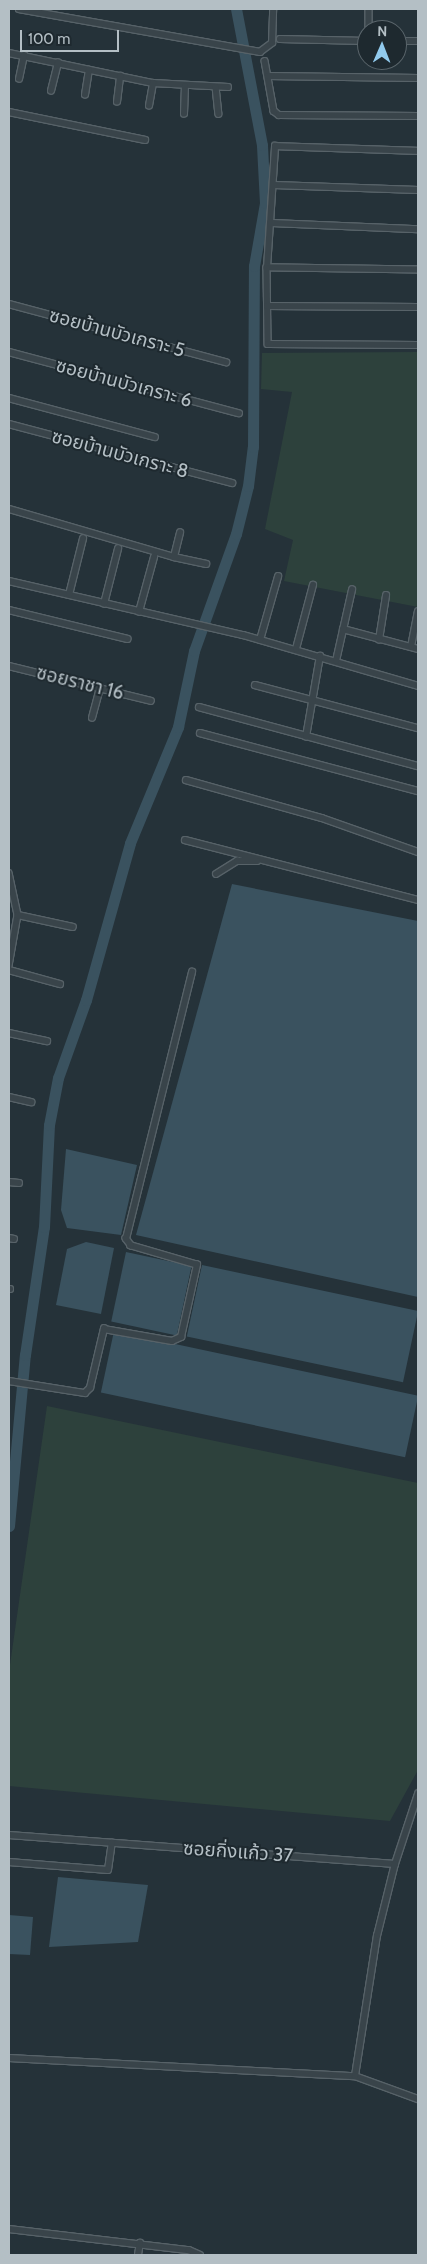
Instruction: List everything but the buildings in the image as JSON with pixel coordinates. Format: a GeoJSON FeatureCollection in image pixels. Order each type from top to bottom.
{"type":"FeatureCollection","features":[{"type":"Feature","properties":{"kind":"street"},"geometry":{"type":"LineString","coordinates":[[19,9],[253,51],[265,51],[272,43],[273,9]]}},
{"type":"Feature","properties":{"kind":"street"},"geometry":{"type":"LineString","coordinates":[[280,39],[357,40]]}},
{"type":"Feature","properties":{"kind":"street"},"geometry":{"type":"LineString","coordinates":[[9,53],[152,83],[185,87],[228,87]]}},
{"type":"Feature","properties":{"kind":"street"},"geometry":{"type":"LineString","coordinates":[[20,79],[24,56]]}},
{"type":"Feature","properties":{"kind":"street"},"geometry":{"type":"LineString","coordinates":[[265,61],[274,111],[279,115],[418,116]]}},
{"type":"Feature","properties":{"kind":"street"},"geometry":{"type":"LineString","coordinates":[[51,91],[58,63]]}},
{"type":"Feature","properties":{"kind":"street"},"geometry":{"type":"LineString","coordinates":[[85,95],[89,70]]}},
{"type":"Feature","properties":{"kind":"street"},"geometry":{"type":"LineString","coordinates":[[117,102],[120,76]]}},
{"type":"Feature","properties":{"kind":"street"},"geometry":{"type":"LineString","coordinates":[[268,76],[418,78]]}},
{"type":"Feature","properties":{"kind":"street"},"geometry":{"type":"LineString","coordinates":[[149,106],[152,83]]}},
{"type":"Feature","properties":{"kind":"street"},"geometry":{"type":"LineString","coordinates":[[184,114],[185,87]]}},
{"type":"Feature","properties":{"kind":"street"},"geometry":{"type":"LineString","coordinates":[[216,87],[219,114]]}},
{"type":"Feature","properties":{"kind":"street"},"geometry":{"type":"LineString","coordinates":[[9,112],[145,140]]}},
{"type":"Feature","properties":{"kind":"street"},"geometry":{"type":"LineString","coordinates":[[418,150],[279,145],[274,150],[272,223],[267,268],[267,306],[271,345],[418,346]]}},
{"type":"Feature","properties":{"kind":"street"},"geometry":{"type":"LineString","coordinates":[[274,184],[418,190]]}},
{"type":"Feature","properties":{"kind":"street"},"geometry":{"type":"LineString","coordinates":[[272,223],[418,229]]}},
{"type":"Feature","properties":{"kind":"street"},"geometry":{"type":"LineString","coordinates":[[267,268],[418,270]]}},
{"type":"Feature","properties":{"kind":"street","name":"ซอยบ้านบัวเกราะ 5"},"geometry":{"type":"LineString","coordinates":[[9,304],[226,362]]}},
{"type":"Feature","properties":{"kind":"street"},"geometry":{"type":"LineString","coordinates":[[267,306],[418,307]]}},
{"type":"Feature","properties":{"kind":"street","name":"ซอยบ้านบัวเกราะ 6"},"geometry":{"type":"LineString","coordinates":[[9,352],[239,413]]}},
{"type":"Feature","properties":{"kind":"street"},"geometry":{"type":"LineString","coordinates":[[9,398],[155,437]]}},
{"type":"Feature","properties":{"kind":"street","name":"ซอยบ้านบัวเกราะ 8"},"geometry":{"type":"LineString","coordinates":[[9,424],[232,483]]}},
{"type":"Feature","properties":{"kind":"street"},"geometry":{"type":"LineString","coordinates":[[9,509],[174,557],[206,564]]}},
{"type":"Feature","properties":{"kind":"street"},"geometry":{"type":"LineString","coordinates":[[174,557],[180,533]]}},
{"type":"Feature","properties":{"kind":"street"},"geometry":{"type":"LineString","coordinates":[[69,595],[84,539]]}},
{"type":"Feature","properties":{"kind":"street"},"geometry":{"type":"LineString","coordinates":[[104,604],[118,549]]}},
{"type":"Feature","properties":{"kind":"street"},"geometry":{"type":"LineString","coordinates":[[139,612],[154,557]]}},
{"type":"Feature","properties":{"kind":"street"},"geometry":{"type":"LineString","coordinates":[[260,640],[278,577]]}},
{"type":"Feature","properties":{"kind":"street"},"geometry":{"type":"LineString","coordinates":[[9,581],[162,618],[243,635],[418,686]]}},
{"type":"Feature","properties":{"kind":"street"},"geometry":{"type":"LineString","coordinates":[[296,649],[313,585]]}},
{"type":"Feature","properties":{"kind":"street"},"geometry":{"type":"LineString","coordinates":[[336,661],[352,590]]}},
{"type":"Feature","properties":{"kind":"street"},"geometry":{"type":"LineString","coordinates":[[379,640],[386,596]]}},
{"type":"Feature","properties":{"kind":"street"},"geometry":{"type":"LineString","coordinates":[[9,610],[128,639]]}},
{"type":"Feature","properties":{"kind":"street"},"geometry":{"type":"LineString","coordinates":[[411,647],[418,612]]}},
{"type":"Feature","properties":{"kind":"street"},"geometry":{"type":"LineString","coordinates":[[343,629],[418,649]]}},
{"type":"Feature","properties":{"kind":"street"},"geometry":{"type":"LineString","coordinates":[[306,737],[314,701],[320,656]]}},
{"type":"Feature","properties":{"kind":"street","name":"ซอยราชา 16"},"geometry":{"type":"LineString","coordinates":[[9,666],[151,701]]}},
{"type":"Feature","properties":{"kind":"street"},"geometry":{"type":"LineString","coordinates":[[255,685],[418,728]]}},
{"type":"Feature","properties":{"kind":"street"},"geometry":{"type":"LineString","coordinates":[[92,718],[100,688]]}},
{"type":"Feature","properties":{"kind":"street"},"geometry":{"type":"LineString","coordinates":[[199,707],[418,766]]}},
{"type":"Feature","properties":{"kind":"street"},"geometry":{"type":"LineString","coordinates":[[200,733],[418,791]]}},
{"type":"Feature","properties":{"kind":"street"},"geometry":{"type":"LineString","coordinates":[[186,780],[322,818],[418,852]]}},
{"type":"Feature","properties":{"kind":"street"},"geometry":{"type":"LineString","coordinates":[[185,840],[418,900]]}},
{"type":"Feature","properties":{"kind":"street"},"geometry":{"type":"LineString","coordinates":[[216,874],[237,861],[264,860]]}},
{"type":"Feature","properties":{"kind":"street"},"geometry":{"type":"LineString","coordinates":[[9,872],[18,915],[9,966]]}},
{"type":"Feature","properties":{"kind":"street"},"geometry":{"type":"LineString","coordinates":[[18,915],[73,926]]}},
{"type":"Feature","properties":{"kind":"street"},"geometry":{"type":"LineString","coordinates":[[9,970],[60,984]]}},
{"type":"Feature","properties":{"kind":"street"},"geometry":{"type":"LineString","coordinates":[[10,1381],[87,1392],[102,1331],[107,1328],[172,1341],[181,1337],[196,1265],[131,1246],[126,1238],[192,972]]}},
{"type":"Feature","properties":{"kind":"street"},"geometry":{"type":"LineString","coordinates":[[9,1033],[47,1041]]}},
{"type":"Feature","properties":{"kind":"street"},"geometry":{"type":"LineString","coordinates":[[9,1097],[31,1102]]}},
{"type":"Feature","properties":{"kind":"street"},"geometry":{"type":"LineString","coordinates":[[9,1182],[19,1183]]}},
{"type":"Feature","properties":{"kind":"street"},"geometry":{"type":"LineString","coordinates":[[355,2076],[377,1936],[395,1864],[418,1794]]}},
{"type":"Feature","properties":{"kind":"street","name":"ซอยกิ่งแก้ว 37"},"geometry":{"type":"LineString","coordinates":[[9,1835],[395,1864]]}},
{"type":"Feature","properties":{"kind":"street"},"geometry":{"type":"LineString","coordinates":[[9,1862],[108,1870],[112,1843]]}},
{"type":"Feature","properties":{"kind":"street"},"geometry":{"type":"LineString","coordinates":[[9,2058],[355,2076],[418,2099]]}},
{"type":"Feature","properties":{"kind":"street"},"geometry":{"type":"LineString","coordinates":[[9,2229],[140,2243],[189,2250],[200,2255]]}},
{"type":"Feature","properties":{"kind":"street"},"geometry":{"type":"LineString","coordinates":[[138,2255],[140,2243]]}},
{"type":"Feature","properties":{"kind":"green space"},"geometry":{"type":"Polygon","coordinates":[[[418,352],[418,607],[284,581],[293,540],[265,529],[292,392],[261,389],[262,353],[418,352]]]}},
{"type":"Feature","properties":{"kind":"green space"},"geometry":{"type":"Polygon","coordinates":[[[47,1406],[418,1483],[418,1770],[390,1821],[9,1786],[9,1672],[47,1406]]]}},
{"type":"Feature","properties":{"kind":"water"},"geometry":{"type":"Polygon","coordinates":[[[232,884],[418,921],[418,1297],[136,1235],[232,884]]]}},
{"type":"Feature","properties":{"kind":"water"},"geometry":{"type":"Polygon","coordinates":[[[66,1149],[137,1165],[121,1235],[67,1228],[61,1210],[66,1149]]]}},
{"type":"Feature","properties":{"kind":"water"},"geometry":{"type":"Polygon","coordinates":[[[86,1242],[114,1248],[101,1314],[56,1305],[67,1249],[86,1242]]]}},
{"type":"Feature","properties":{"kind":"water"},"geometry":{"type":"Polygon","coordinates":[[[126,1252],[192,1266],[177,1335],[111,1321],[126,1252]]]}},
{"type":"Feature","properties":{"kind":"water"},"geometry":{"type":"Polygon","coordinates":[[[202,1265],[418,1311],[403,1382],[187,1336],[202,1265]]]}},
{"type":"Feature","properties":{"kind":"water"},"geometry":{"type":"Polygon","coordinates":[[[114,1331],[418,1396],[405,1457],[101,1393],[114,1331]]]}},
{"type":"Feature","properties":{"kind":"water"},"geometry":{"type":"Polygon","coordinates":[[[58,1877],[148,1885],[138,1942],[49,1947],[58,1877]]]}},
{"type":"Feature","properties":{"kind":"water"},"geometry":{"type":"Polygon","coordinates":[[[9,1915],[33,1917],[30,1955],[9,1954],[9,1915]]]}},
{"type":"Feature","properties":{"kind":"waterway"},"geometry":{"type":"LineString","coordinates":[[9,1526],[25,1355],[44,1227],[49,1125],[58,1078],[86,1000],[130,843],[178,727],[194,651],[236,534],[248,486],[253,447],[254,266],[265,203],[262,145],[236,9]]}}]}
